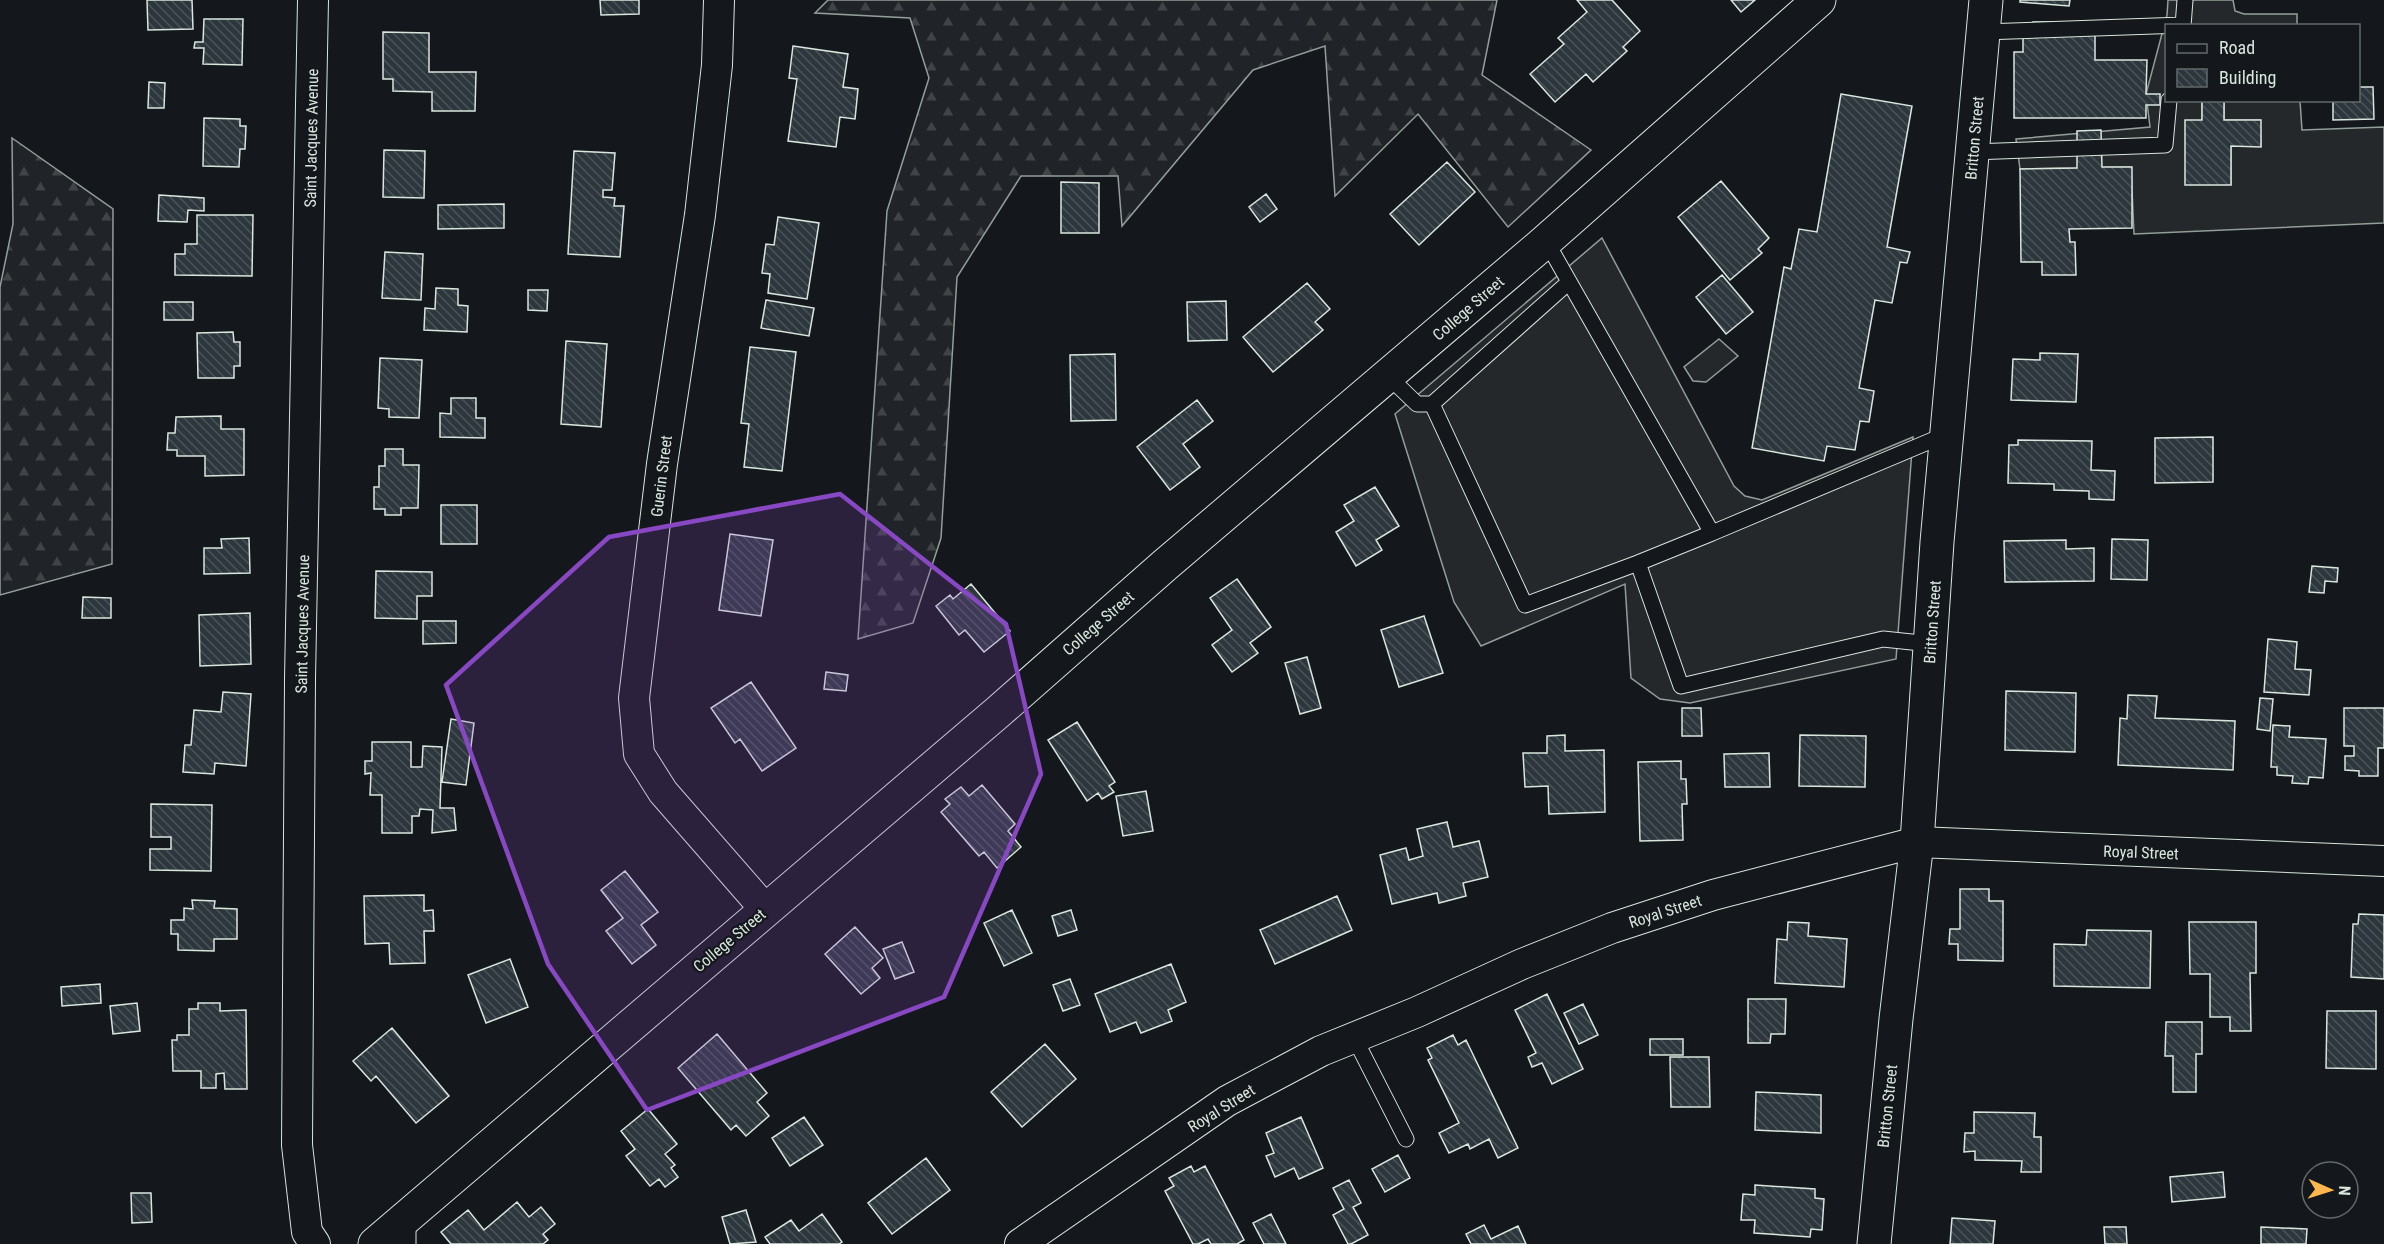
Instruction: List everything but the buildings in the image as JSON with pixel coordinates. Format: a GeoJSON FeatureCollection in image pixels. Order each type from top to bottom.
{"type":"FeatureCollection","features":[{"type":"Feature","properties":{"kind":"street","name":"Saint Jacques Avenue"},"geometry":{"type":"LineString","coordinates":[[313,0],[300,667],[297,1145],[307,1232],[315,1244]]}},
{"type":"Feature","properties":{"kind":"street","name":"Guerin Street"},"geometry":{"type":"LineString","coordinates":[[719,0],[717,65],[700,214],[662,464],[634,698],[639,754],[663,792],[765,909]]}},
{"type":"Feature","properties":{"kind":"street","name":"College Street"},"geometry":{"type":"LineString","coordinates":[[375,1244],[408,1230],[765,909],[998,712],[1165,564],[1546,241],[1819,0]]}},
{"type":"Feature","properties":{"kind":"street","name":"Britton Street"},"geometry":{"type":"LineString","coordinates":[[1874,1244],[1917,842],[1947,434],[1984,16]]}},
{"type":"Feature","properties":{"kind":"street","name":"Royal Street"},"geometry":{"type":"LineString","coordinates":[[1020,1244],[1227,1101],[1321,1051],[1417,1012],[1522,964],[1612,928],[1713,895],[1917,842],[2384,861]]}},
{"type":"Feature","properties":{"kind":"lane"},"geometry":{"type":"LineString","coordinates":[[2183,24],[2185,0]]}},
{"type":"Feature","properties":{"kind":"lane"},"geometry":{"type":"LineString","coordinates":[[1984,16],[2165,24]]}},
{"type":"Feature","properties":{"kind":"lane"},"geometry":{"type":"LineString","coordinates":[[1972,152],[2165,145],[2169,102]]}},
{"type":"Feature","properties":{"kind":"lane"},"geometry":{"type":"LineString","coordinates":[[1546,241],[1712,532]]}},
{"type":"Feature","properties":{"kind":"lane"},"geometry":{"type":"LineString","coordinates":[[1388,376],[1417,404],[1432,404],[1569,282]]}},
{"type":"Feature","properties":{"kind":"lane"},"geometry":{"type":"LineString","coordinates":[[1432,404],[1525,605],[1638,563],[1947,434]]}},
{"type":"Feature","properties":{"kind":"lane"},"geometry":{"type":"LineString","coordinates":[[1638,563],[1681,686],[1882,639],[1930,644]]}},
{"type":"Feature","properties":{"kind":"lane"},"geometry":{"type":"LineString","coordinates":[[1354,1037],[1406,1139]]}},
{"type":"Feature","properties":{"kind":"highlighted area"},"geometry":{"type":"Polygon","coordinates":[[[840,494],[1006,624],[1041,774],[944,997],[647,1110],[548,964],[446,685],[609,537],[840,494]]]}},
{"type":"Feature","properties":{"kind":"green space"},"geometry":{"type":"Polygon","coordinates":[[[828,0],[1497,0],[1482,75],[1591,150],[1508,227],[1418,114],[1335,196],[1325,46],[1253,70],[1122,226],[1118,176],[1021,176],[957,277],[941,538],[913,623],[858,639],[887,211],[929,78],[910,18],[815,13],[828,0]]]}},
{"type":"Feature","properties":{"kind":"green space"},"geometry":{"type":"Polygon","coordinates":[[[12,138],[113,209],[112,564],[0,595],[0,287],[13,224],[12,138]]]}},
{"type":"Feature","properties":{"kind":"shaded area"},"geometry":{"type":"Polygon","coordinates":[[[2168,0],[2233,0],[2235,11],[2244,14],[2297,14],[2297,24],[2165,24],[2165,102],[2202,102],[2202,120],[2231,185],[2231,146],[2261,146],[2260,120],[2224,120],[2224,102],[2300,102],[2302,130],[2384,127],[2384,223],[2134,234],[2131,167],[2020,169],[2016,139],[2150,127],[2146,94],[2167,15],[2168,0]]]}},
{"type":"Feature","properties":{"kind":"shaded area"},"geometry":{"type":"Polygon","coordinates":[[[1602,238],[1734,486],[1745,496],[1762,500],[1913,437],[1896,659],[1690,703],[1660,699],[1631,678],[1625,584],[1481,646],[1454,602],[1395,414],[1602,238]]]}},
{"type":"Feature","properties":{"kind":"shaded area"},"geometry":{"type":"Polygon","coordinates":[[[1719,339],[1738,356],[1706,382],[1693,381],[1684,367],[1719,339]]]}}]}
